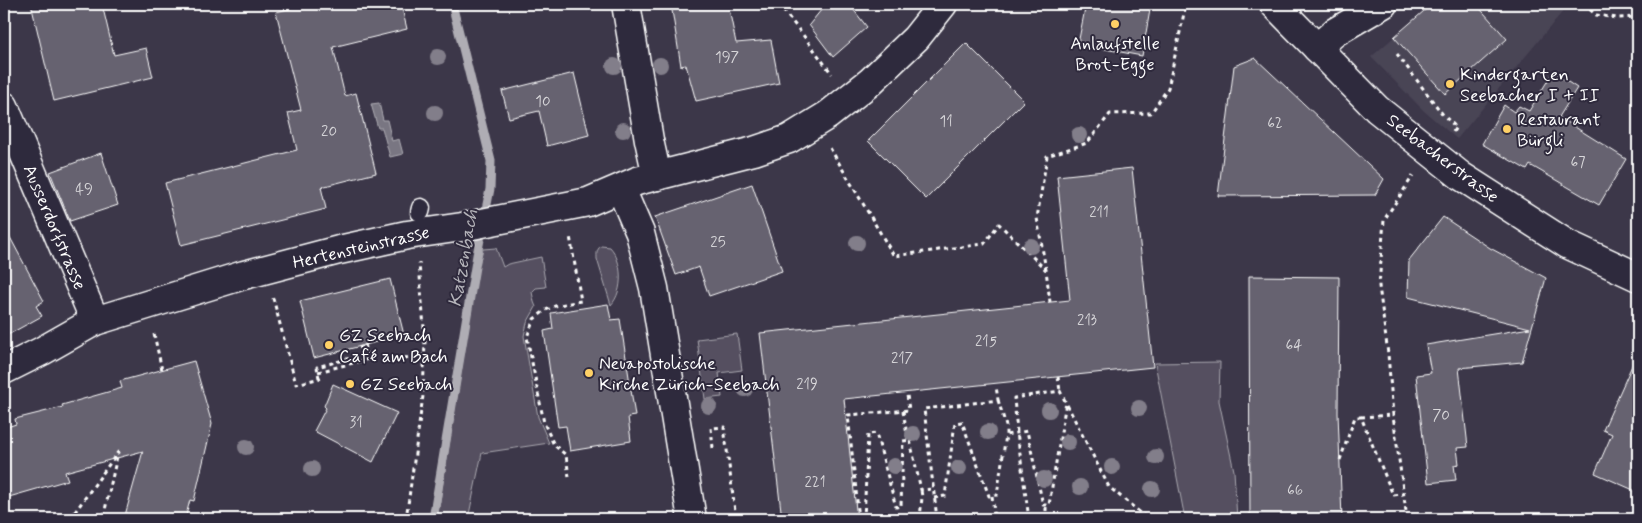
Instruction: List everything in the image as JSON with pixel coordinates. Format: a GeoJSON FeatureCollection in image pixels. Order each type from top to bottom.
{"type":"FeatureCollection","features":[{"type":"Feature","properties":{"kind":"street"},"geometry":{"type":"LineString","coordinates":[[626,4],[657,176]]}},
{"type":"Feature","properties":{"kind":"street","name":"Hertensteinstrasse"},"geometry":{"type":"LineString","coordinates":[[4,370],[94,321],[244,275],[339,250],[408,235],[462,227],[588,202],[637,182],[754,151],[789,139],[828,115],[870,82],[916,38],[943,4]]}},
{"type":"Feature","properties":{"kind":"street","name":"Seebacherstrasse"},"geometry":{"type":"LineString","coordinates":[[1274,4],[1377,109],[1461,176],[1568,244],[1638,277]]}},
{"type":"Feature","properties":{"kind":"street"},"geometry":{"type":"LineString","coordinates":[[1317,48],[1336,32],[1383,4]]}},
{"type":"Feature","properties":{"kind":"street","name":"Ausserdorfstrasse"},"geometry":{"type":"LineString","coordinates":[[4,106],[94,321]]}},
{"type":"Feature","properties":{"kind":"street"},"geometry":{"type":"LineString","coordinates":[[621,189],[640,233],[654,288],[692,519]]}},
{"type":"Feature","properties":{"kind":"path"},"geometry":{"type":"LineString","coordinates":[[778,4],[836,80]]}},
{"type":"Feature","properties":{"kind":"path"},"geometry":{"type":"LineString","coordinates":[[1050,302],[1037,218],[1047,156],[1087,143],[1110,114],[1151,113],[1168,88],[1186,4]]}},
{"type":"Feature","properties":{"kind":"path"},"geometry":{"type":"LineString","coordinates":[[1584,4],[1596,15],[1638,18]]}},
{"type":"Feature","properties":{"kind":"path"},"geometry":{"type":"LineString","coordinates":[[1397,54],[1444,116],[1456,128]]}},
{"type":"Feature","properties":{"kind":"path"},"geometry":{"type":"LineString","coordinates":[[826,140],[894,256],[984,244],[999,224],[1046,270]]}},
{"type":"Feature","properties":{"kind":"path"},"geometry":{"type":"LineString","coordinates":[[1407,519],[1379,286],[1384,220],[1413,176]]}},
{"type":"Feature","properties":{"kind":"path"},"geometry":{"type":"LineString","coordinates":[[569,477],[566,455],[554,445],[544,424],[527,338],[534,319],[546,310],[555,306],[581,301],[570,231]]}},
{"type":"Feature","properties":{"kind":"path"},"geometry":{"type":"LineString","coordinates":[[406,519],[423,396],[425,341],[419,264],[421,257]]}},
{"type":"Feature","properties":{"kind":"path"},"geometry":{"type":"LineString","coordinates":[[272,294],[296,384],[320,378],[316,367],[363,357],[360,346]]}},
{"type":"Feature","properties":{"kind":"path"},"geometry":{"type":"LineString","coordinates":[[152,327],[162,370]]}},
{"type":"Feature","properties":{"kind":"path"},"geometry":{"type":"LineString","coordinates":[[318,372],[369,358],[365,344]]}},
{"type":"Feature","properties":{"kind":"path"},"geometry":{"type":"LineString","coordinates":[[404,358],[425,355]]}},
{"type":"Feature","properties":{"kind":"path"},"geometry":{"type":"LineString","coordinates":[[1058,376],[1060,391],[1109,487],[1148,519]]}},
{"type":"Feature","properties":{"kind":"path"},"geometry":{"type":"LineString","coordinates":[[992,496],[997,495],[1006,435],[1006,426],[996,386]]}},
{"type":"Feature","properties":{"kind":"path"},"geometry":{"type":"LineString","coordinates":[[1029,519],[1014,398],[1060,391]]}},
{"type":"Feature","properties":{"kind":"path"},"geometry":{"type":"LineString","coordinates":[[859,519],[848,415],[909,410],[907,395]]}},
{"type":"Feature","properties":{"kind":"path"},"geometry":{"type":"LineString","coordinates":[[937,519],[924,409],[998,400]]}},
{"type":"Feature","properties":{"kind":"path"},"geometry":{"type":"LineString","coordinates":[[1046,519],[1046,505],[1049,505],[1066,402]]}},
{"type":"Feature","properties":{"kind":"path"},"geometry":{"type":"LineString","coordinates":[[903,411],[908,441],[910,440],[921,490],[920,519]]}},
{"type":"Feature","properties":{"kind":"path"},"geometry":{"type":"LineString","coordinates":[[1340,460],[1355,417],[1393,415]]}},
{"type":"Feature","properties":{"kind":"path"},"geometry":{"type":"LineString","coordinates":[[1361,417],[1393,495],[1403,494]]}},
{"type":"Feature","properties":{"kind":"path"},"geometry":{"type":"LineString","coordinates":[[934,498],[945,496],[954,423],[962,422],[989,496],[992,496],[995,519]]}},
{"type":"Feature","properties":{"kind":"path"},"geometry":{"type":"LineString","coordinates":[[724,427],[736,519]]}},
{"type":"Feature","properties":{"kind":"path"},"geometry":{"type":"LineString","coordinates":[[1006,435],[1027,431],[1043,505],[1046,505]]}},
{"type":"Feature","properties":{"kind":"path"},"geometry":{"type":"LineString","coordinates":[[864,519],[868,434],[876,433],[896,507],[901,506],[903,441],[908,441]]}},
{"type":"Feature","properties":{"kind":"path"},"geometry":{"type":"LineString","coordinates":[[70,519],[118,452],[103,519]]}},
{"type":"Feature","properties":{"kind":"path"},"geometry":{"type":"LineString","coordinates":[[921,490],[933,488]]}},
{"type":"Feature","properties":{"kind":"shaded area","name":"Kindergarten Seebacher I + II"},"geometry":{"type":"Polygon","coordinates":[[[1432,4],[1569,4],[1457,139],[1424,111],[1371,57],[1432,4]]]}},
{"type":"Feature","properties":{"kind":"shaded area"},"geometry":{"type":"Polygon","coordinates":[[[379,103],[383,120],[387,120],[392,141],[399,139],[403,154],[390,157],[382,128],[378,128],[371,104],[379,103]]]}},
{"type":"Feature","properties":{"kind":"shaded area"},"geometry":{"type":"Polygon","coordinates":[[[601,246],[610,247],[619,268],[620,284],[611,305],[597,259],[601,246]]]}},
{"type":"Feature","properties":{"kind":"shaded area"},"geometry":{"type":"Polygon","coordinates":[[[496,248],[503,267],[508,264],[541,257],[546,287],[536,288],[532,292],[536,307],[527,323],[524,336],[538,417],[549,443],[482,453],[468,519],[437,519],[478,268],[483,249],[496,248]]]}},
{"type":"Feature","properties":{"kind":"shaded area"},"geometry":{"type":"Polygon","coordinates":[[[737,334],[742,370],[719,373],[722,397],[705,399],[697,339],[737,334]]]}},
{"type":"Feature","properties":{"kind":"shaded area"},"geometry":{"type":"Polygon","coordinates":[[[1220,362],[1219,401],[1234,471],[1237,519],[1185,519],[1155,363],[1220,362]]]}},
{"type":"Feature","properties":{"kind":"building"},"geometry":{"type":"Polygon","coordinates":[[[31,4],[102,4],[114,55],[146,48],[153,77],[54,101],[31,4]]]}},
{"type":"Feature","properties":{"kind":"building"},"geometry":{"type":"Polygon","coordinates":[[[291,4],[401,4],[407,29],[333,47],[345,96],[356,93],[376,173],[321,187],[326,209],[181,245],[165,183],[297,150],[288,113],[301,110],[276,12],[292,8],[291,4]]]}},
{"type":"Feature","properties":{"kind":"building"},"geometry":{"type":"Polygon","coordinates":[[[671,4],[728,4],[736,43],[771,40],[779,83],[696,101],[686,65],[681,66],[671,4]]]}},
{"type":"Feature","properties":{"kind":"building"},"geometry":{"type":"Polygon","coordinates":[[[826,4],[849,4],[867,27],[833,57],[809,25],[826,4]]]}},
{"type":"Feature","properties":{"kind":"building","name":"Anlaufstelle Brot-Egge"},"geometry":{"type":"Polygon","coordinates":[[[1086,4],[1151,4],[1142,56],[1078,44],[1086,4]]]}},
{"type":"Feature","properties":{"kind":"building","name":"Kindergarten Seebacher I + II"},"geometry":{"type":"Polygon","coordinates":[[[1432,4],[1476,4],[1507,39],[1445,94],[1394,37],[1432,4]]]}},
{"type":"Feature","properties":{"kind":"building"},"geometry":{"type":"Polygon","coordinates":[[[966,43],[1024,101],[926,199],[868,141],[966,43]]]}},
{"type":"Feature","properties":{"kind":"building"},"geometry":{"type":"Polygon","coordinates":[[[1255,58],[1384,179],[1375,195],[1218,196],[1234,66],[1255,58]]]}},
{"type":"Feature","properties":{"kind":"building"},"geometry":{"type":"Polygon","coordinates":[[[1553,72],[1577,88],[1559,117],[1626,159],[1599,205],[1530,165],[1527,170],[1482,144],[1504,105],[1514,112],[1519,106],[1529,111],[1553,72]]]}},
{"type":"Feature","properties":{"kind":"building"},"geometry":{"type":"Polygon","coordinates":[[[574,73],[589,135],[547,146],[539,111],[509,118],[502,91],[574,73]]]}},
{"type":"Feature","properties":{"kind":"building"},"geometry":{"type":"Polygon","coordinates":[[[101,153],[118,205],[70,221],[50,172],[101,153]]]}},
{"type":"Feature","properties":{"kind":"building"},"geometry":{"type":"Polygon","coordinates":[[[1132,168],[1153,367],[844,399],[857,519],[782,519],[760,333],[1070,300],[1057,176],[1132,168]]]}},
{"type":"Feature","properties":{"kind":"building"},"geometry":{"type":"Polygon","coordinates":[[[752,184],[782,271],[709,296],[699,267],[676,275],[655,217],[752,184]]]}},
{"type":"Feature","properties":{"kind":"building"},"geometry":{"type":"Polygon","coordinates":[[[1443,217],[1490,248],[1546,278],[1522,362],[1459,368],[1468,447],[1457,448],[1459,464],[1454,465],[1456,480],[1428,483],[1416,375],[1431,373],[1426,345],[1530,328],[1408,297],[1409,260],[1443,217]]]}},
{"type":"Feature","properties":{"kind":"building"},"geometry":{"type":"Polygon","coordinates":[[[4,226],[44,301],[36,306],[42,316],[4,337],[4,226]]]}},
{"type":"Feature","properties":{"kind":"building"},"geometry":{"type":"Polygon","coordinates":[[[1249,276],[1339,277],[1338,413],[1342,519],[1250,519],[1249,276]]]}},
{"type":"Feature","properties":{"kind":"building","name":"GZ Seebach"},"geometry":{"type":"Polygon","coordinates":[[[390,279],[404,335],[314,358],[300,301],[390,279]]]}},
{"type":"Feature","properties":{"kind":"building","name":"Neuapostolische Kirche Zürich-Seebach"},"geometry":{"type":"Polygon","coordinates":[[[608,304],[611,320],[620,319],[635,416],[628,417],[631,441],[570,451],[566,426],[558,427],[544,331],[553,329],[551,313],[608,304]]]}},
{"type":"Feature","properties":{"kind":"building"},"geometry":{"type":"Polygon","coordinates":[[[1638,352],[1638,492],[1595,473],[1612,434],[1603,430],[1638,352]]]}},
{"type":"Feature","properties":{"kind":"building"},"geometry":{"type":"Polygon","coordinates":[[[194,361],[212,424],[194,501],[190,500],[185,519],[124,519],[143,451],[65,472],[68,480],[9,497],[4,478],[4,428],[16,424],[15,419],[63,407],[62,405],[122,388],[120,381],[194,361]]]}},
{"type":"Feature","properties":{"kind":"building","name":"GZ Seebach"},"geometry":{"type":"Polygon","coordinates":[[[333,384],[397,413],[373,462],[314,431],[326,408],[324,406],[333,384]]]}},
{"type":"Feature","properties":{"kind":"waterway","name":"Katzenbach"},"geometry":{"type":"LineString","coordinates":[[433,519],[477,255],[490,189],[491,161],[452,4]]}},
{"type":"Feature","properties":{"kind":"place","name":"Anlaufstelle Brot-Egge"},"geometry":{"type":"Point","coordinates":[1115,24]}},
{"type":"Feature","properties":{"kind":"place","name":"Kindergarten Seebacher I + II"},"geometry":{"type":"Point","coordinates":[1450,84]}},
{"type":"Feature","properties":{"kind":"place","name":"Restaurant Bürgli"},"geometry":{"type":"Point","coordinates":[1507,129]}},
{"type":"Feature","properties":{"kind":"place","name":"GZ Seebach Café am Bach"},"geometry":{"type":"Point","coordinates":[329,345]}},
{"type":"Feature","properties":{"kind":"place","name":"Neuapostolische Kirche Zürich-Seebach"},"geometry":{"type":"Point","coordinates":[589,373]}},
{"type":"Feature","properties":{"kind":"place","name":"GZ Seebach"},"geometry":{"type":"Point","coordinates":[350,384]}}]}
